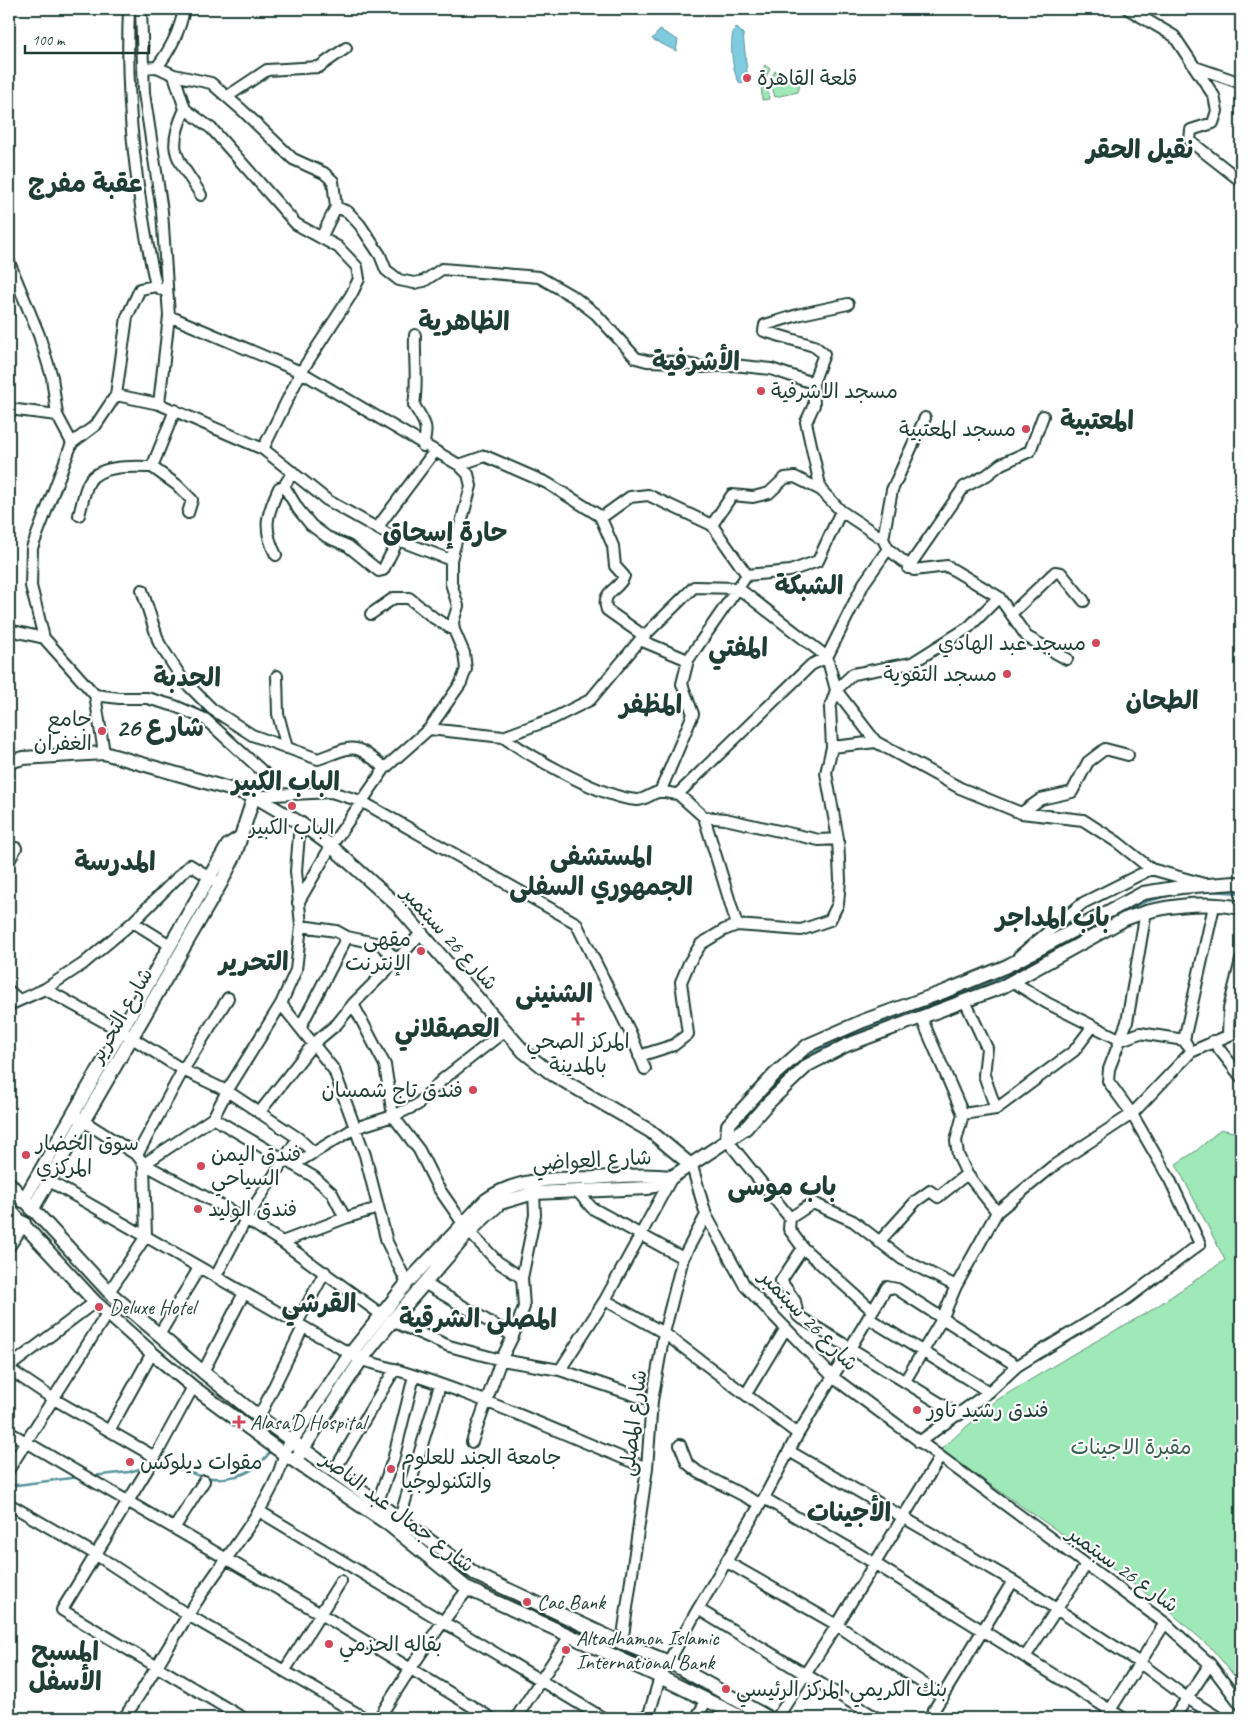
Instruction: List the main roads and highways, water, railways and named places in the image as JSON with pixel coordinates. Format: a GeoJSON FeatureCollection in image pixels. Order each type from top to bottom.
{"type":"FeatureCollection","features":[{"type":"Feature","properties":{"kind":"main road","name":"شارع 26 سبتمبر"},"geometry":{"type":"LineString","coordinates":[[9,762],[23,758],[104,753],[254,796],[300,823],[331,846],[397,905],[524,1052],[552,1074],[650,1131],[692,1166]]}},
{"type":"Feature","properties":{"kind":"main road","name":"شارع التحرير"},"geometry":{"type":"LineString","coordinates":[[125,1034],[170,945],[235,855],[254,796]]}},
{"type":"Feature","properties":{"kind":"main road","name":"شارع التحرير"},"geometry":{"type":"LineString","coordinates":[[27,1205],[39,1174],[78,1118],[125,1034],[216,881]]}},
{"type":"Feature","properties":{"kind":"main road"},"geometry":{"type":"LineString","coordinates":[[727,1140],[728,1126],[774,1075],[808,1045],[863,1021],[946,991],[1006,966],[1143,893],[1181,887],[1241,884]]}},
{"type":"Feature","properties":{"kind":"main road"},"geometry":{"type":"LineString","coordinates":[[672,1177],[692,1166],[746,1128],[766,1105],[808,1065],[847,1045],[965,1001],[1012,981],[1125,919],[1146,910],[1214,906],[1241,908]]}},
{"type":"Feature","properties":{"kind":"main road"},"geometry":{"type":"LineString","coordinates":[[1006,966],[1012,981]]}},
{"type":"Feature","properties":{"kind":"main road","name":"شارع التحرير"},"geometry":{"type":"LineString","coordinates":[[27,1205],[50,1183],[78,1118]]}},
{"type":"Feature","properties":{"kind":"main road","name":"شارع العواضي"},"geometry":{"type":"LineString","coordinates":[[287,1460],[291,1439],[387,1318],[407,1283],[466,1227],[498,1191],[546,1178],[651,1175],[672,1177]]}},
{"type":"Feature","properties":{"kind":"main road","name":"شارع العواضي"},"geometry":{"type":"LineString","coordinates":[[387,1318],[424,1284],[466,1227],[500,1203],[534,1193],[648,1188],[672,1177]]}},
{"type":"Feature","properties":{"kind":"main road","name":"شارع جمال عبد الناصر"},"geometry":{"type":"LineString","coordinates":[[9,1184],[109,1292],[203,1372],[259,1417],[378,1501],[477,1575],[622,1643],[669,1662],[769,1718]]}},
{"type":"Feature","properties":{"kind":"main road"},"geometry":{"type":"LineString","coordinates":[[9,1245],[14,1219]]}},
{"type":"Feature","properties":{"kind":"main road","name":"شارع جمال عبد الناصر"},"geometry":{"type":"LineString","coordinates":[[14,1219],[95,1302],[193,1387],[287,1460],[388,1524],[468,1589],[569,1637],[660,1677],[743,1718]]}},
{"type":"Feature","properties":{"kind":"main road","name":"شارع العواضي"},"geometry":{"type":"LineString","coordinates":[[287,1460],[304,1448],[356,1357]]}},
{"type":"Feature","properties":{"kind":"water"},"geometry":{"type":"Polygon","coordinates":[[[736,27],[743,34],[748,81],[740,83],[735,72],[732,55],[732,38],[736,27]]]}},
{"type":"Feature","properties":{"kind":"water"},"geometry":{"type":"Polygon","coordinates":[[[660,30],[678,40],[676,51],[652,39],[660,30]]]}},
{"type":"Feature","properties":{"kind":"waterway"},"geometry":{"type":"LineString","coordinates":[[1208,891],[1241,893]]}},
{"type":"Feature","properties":{"kind":"waterway"},"geometry":{"type":"LineString","coordinates":[[1123,910],[1175,894]]}},
{"type":"Feature","properties":{"kind":"waterway"},"geometry":{"type":"LineString","coordinates":[[1068,944],[1094,926]]}},
{"type":"Feature","properties":{"kind":"waterway"},"geometry":{"type":"LineString","coordinates":[[733,1128],[755,1108],[793,1067],[833,1042],[1017,972]]}},
{"type":"Feature","properties":{"kind":"waterway"},"geometry":{"type":"LineString","coordinates":[[664,1172],[682,1163]]}},
{"type":"Feature","properties":{"kind":"waterway"},"geometry":{"type":"LineString","coordinates":[[156,1464],[172,1466],[204,1477],[228,1478],[251,1470],[273,1449]]}},
{"type":"Feature","properties":{"kind":"waterway"},"geometry":{"type":"LineString","coordinates":[[92,1476],[129,1472],[146,1467]]}},
{"type":"Feature","properties":{"kind":"waterway"},"geometry":{"type":"LineString","coordinates":[[9,1486],[79,1477]]}},
{"type":"Feature","properties":{"kind":"place","name":"قلعة القاهرة"},"geometry":{"type":"Point","coordinates":[747,78]}},
{"type":"Feature","properties":{"kind":"place","name":"مسجد الاشرفية"},"geometry":{"type":"Point","coordinates":[761,391]}},
{"type":"Feature","properties":{"kind":"place","name":"مسجد المعتبية"},"geometry":{"type":"Point","coordinates":[1026,429]}},
{"type":"Feature","properties":{"kind":"place","name":"مسجد عبد الهادي"},"geometry":{"type":"Point","coordinates":[1096,643]}},
{"type":"Feature","properties":{"kind":"place","name":"مسجد التقوية"},"geometry":{"type":"Point","coordinates":[1007,674]}},
{"type":"Feature","properties":{"kind":"place","name":"جامع الغفران"},"geometry":{"type":"Point","coordinates":[102,731]}},
{"type":"Feature","properties":{"kind":"place","name":"الباب الكبير"},"geometry":{"type":"Point","coordinates":[292,806]}},
{"type":"Feature","properties":{"kind":"place","name":"مقهى الإنترنت"},"geometry":{"type":"Point","coordinates":[421,951]}},
{"type":"Feature","properties":{"kind":"place","name":"المركز الصحي بالمدينة"},"geometry":{"type":"Point","coordinates":[578,1019]}},
{"type":"Feature","properties":{"kind":"place","name":"فندق تاج شمسان"},"geometry":{"type":"Point","coordinates":[473,1090]}},
{"type":"Feature","properties":{"kind":"place","name":"سوق الخضار المركزي"},"geometry":{"type":"Point","coordinates":[26,1155]}},
{"type":"Feature","properties":{"kind":"place","name":"فندق اليمن السياحي"},"geometry":{"type":"Point","coordinates":[201,1166]}},
{"type":"Feature","properties":{"kind":"place","name":"فندق الوليد"},"geometry":{"type":"Point","coordinates":[198,1209]}},
{"type":"Feature","properties":{"kind":"place","name":"Deluxe Hotel"},"geometry":{"type":"Point","coordinates":[99,1307]}},
{"type":"Feature","properties":{"kind":"place","name":"فندق رشيد تاور"},"geometry":{"type":"Point","coordinates":[917,1410]}},
{"type":"Feature","properties":{"kind":"place","name":"Alasa'D Hospital"},"geometry":{"type":"Point","coordinates":[239,1422]}},
{"type":"Feature","properties":{"kind":"place","name":"مقوات ديلوكس"},"geometry":{"type":"Point","coordinates":[130,1462]}},
{"type":"Feature","properties":{"kind":"place","name":"جامعة الجند للعلوم والتكنولوجيا"},"geometry":{"type":"Point","coordinates":[391,1469]}},
{"type":"Feature","properties":{"kind":"place","name":"Cac Bank"},"geometry":{"type":"Point","coordinates":[527,1602]}},
{"type":"Feature","properties":{"kind":"place","name":"بقاله الحزمي"},"geometry":{"type":"Point","coordinates":[329,1644]}},
{"type":"Feature","properties":{"kind":"place","name":"Altadhamon Islamic International Bank"},"geometry":{"type":"Point","coordinates":[566,1650]}},
{"type":"Feature","properties":{"kind":"place","name":"بنك الكريمي المركز الرئيسي"},"geometry":{"type":"Point","coordinates":[726,1689]}},
{"type":"Feature","properties":{"kind":"district","name":"نقيل الحقر"},"geometry":{"type":"Point","coordinates":[1140,149]}},
{"type":"Feature","properties":{"kind":"district","name":"عقبة مفرج"},"geometry":{"type":"Point","coordinates":[85,183]}},
{"type":"Feature","properties":{"kind":"district","name":"الظاهرية"},"geometry":{"type":"Point","coordinates":[464,321]}},
{"type":"Feature","properties":{"kind":"district","name":"الأشرفية"},"geometry":{"type":"Point","coordinates":[696,361]}},
{"type":"Feature","properties":{"kind":"district","name":"المعتبية"},"geometry":{"type":"Point","coordinates":[1097,420]}},
{"type":"Feature","properties":{"kind":"district","name":"حارة إسحاق"},"geometry":{"type":"Point","coordinates":[445,532]}},
{"type":"Feature","properties":{"kind":"district","name":"الشبكة"},"geometry":{"type":"Point","coordinates":[809,585]}},
{"type":"Feature","properties":{"kind":"district","name":"المفتي"},"geometry":{"type":"Point","coordinates":[738,647]}},
{"type":"Feature","properties":{"kind":"district","name":"الحدبة"},"geometry":{"type":"Point","coordinates":[187,677]}},
{"type":"Feature","properties":{"kind":"district","name":"الطحان"},"geometry":{"type":"Point","coordinates":[1162,700]}},
{"type":"Feature","properties":{"kind":"district","name":"المظفر"},"geometry":{"type":"Point","coordinates":[651,704]}},
{"type":"Feature","properties":{"kind":"district","name":"شارع 26"},"geometry":{"type":"Point","coordinates":[160,727]}},
{"type":"Feature","properties":{"kind":"district","name":"الباب الكبير"},"geometry":{"type":"Point","coordinates":[286,781]}},
{"type":"Feature","properties":{"kind":"district","name":"المدرسة"},"geometry":{"type":"Point","coordinates":[115,861]}},
{"type":"Feature","properties":{"kind":"district","name":"المستشفى الجمهوري السفلى"},"geometry":{"type":"Point","coordinates":[601,870]}},
{"type":"Feature","properties":{"kind":"district","name":"باب المداجر"},"geometry":{"type":"Point","coordinates":[1053,917]}},
{"type":"Feature","properties":{"kind":"district","name":"التحرير"},"geometry":{"type":"Point","coordinates":[254,961]}},
{"type":"Feature","properties":{"kind":"district","name":"الشنينى"},"geometry":{"type":"Point","coordinates":[554,993]}},
{"type":"Feature","properties":{"kind":"district","name":"العصقلاني"},"geometry":{"type":"Point","coordinates":[447,1028]}},
{"type":"Feature","properties":{"kind":"district","name":"باب موسى"},"geometry":{"type":"Point","coordinates":[782,1186]}},
{"type":"Feature","properties":{"kind":"district","name":"القرشي"},"geometry":{"type":"Point","coordinates":[319,1303]}},
{"type":"Feature","properties":{"kind":"district","name":"المصلى الشرقية"},"geometry":{"type":"Point","coordinates":[478,1318]}},
{"type":"Feature","properties":{"kind":"district","name":"الأجينات"},"geometry":{"type":"Point","coordinates":[849,1512]}},
{"type":"Feature","properties":{"kind":"district","name":"المسبح الأسفل"},"geometry":{"type":"Point","coordinates":[65,1666]}},
{"type":"Feature","properties":{"kind":"park label","name":"مقبرة الاجينات"},"geometry":{"type":"Point","coordinates":[1131,1447]}}]}
